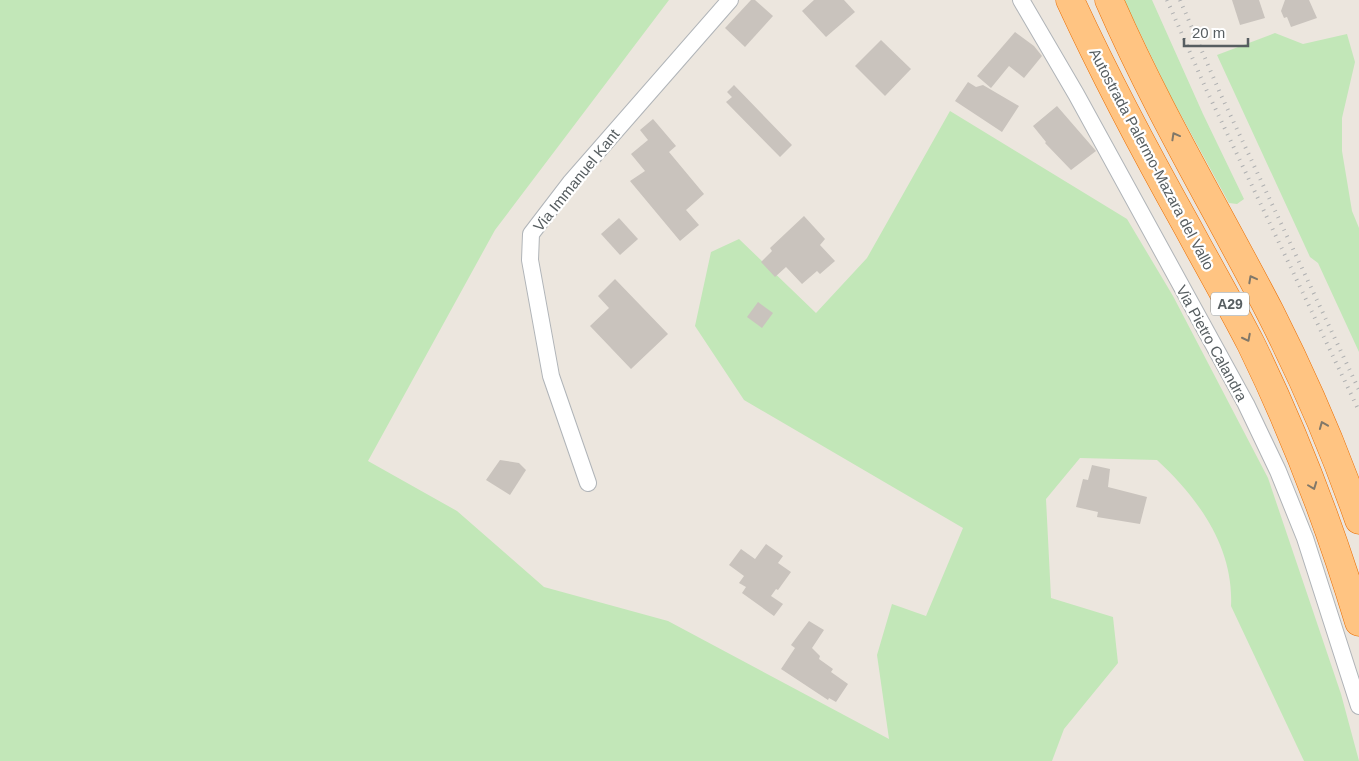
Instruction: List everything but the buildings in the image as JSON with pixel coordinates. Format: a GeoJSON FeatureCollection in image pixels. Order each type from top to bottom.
{"type":"FeatureCollection","features":[{"type":"Feature","properties":{"kind":"highway","name":"Autostrada Palermo-Mazara del Vallo"},"geometry":{"type":"LineString","coordinates":[[1070,0],[1110,83],[1224,293],[1276,398],[1300,450],[1327,524],[1359,622]]}},
{"type":"Feature","properties":{"kind":"highway","name":"Autostrada Palermo-Mazara del Vallo"},"geometry":{"type":"LineString","coordinates":[[1109,0],[1169,125],[1270,312],[1296,365],[1325,428],[1359,520]]}},
{"type":"Feature","properties":{"kind":"street","name":"Via Immanuel Kant"},"geometry":{"type":"LineString","coordinates":[[588,483],[552,376],[530,260],[531,234],[570,183],[730,0]]}},
{"type":"Feature","properties":{"kind":"street","name":"Via Pietro Calandra"},"geometry":{"type":"LineString","coordinates":[[1021,0],[1076,94],[1254,420],[1278,471],[1305,538],[1359,706]]}},
{"type":"Feature","properties":{"kind":"green space"},"geometry":{"type":"Polygon","coordinates":[[[0,0],[669,0],[495,230],[368,461],[457,511],[544,587],[668,621],[889,739],[877,655],[892,604],[926,616],[963,528],[744,400],[695,326],[711,252],[739,239],[816,313],[867,258],[950,111],[1127,219],[1173,296],[1268,478],[1341,694],[1359,761],[1304,761],[1231,606],[1230,584],[1220,544],[1199,507],[1172,475],[1157,460],[1080,458],[1046,499],[1051,598],[1113,617],[1118,663],[1064,729],[1052,761],[0,761],[0,0]]]}},
{"type":"Feature","properties":{"kind":"green space"},"geometry":{"type":"Polygon","coordinates":[[[1124,0],[1152,0],[1203,114],[1244,199],[1237,204],[1229,203],[1170,95],[1124,0]]]}},
{"type":"Feature","properties":{"kind":"green space"},"geometry":{"type":"Polygon","coordinates":[[[1275,33],[1303,44],[1347,34],[1355,62],[1342,118],[1342,151],[1352,211],[1359,228],[1359,352],[1318,263],[1310,257],[1217,55],[1275,33]]]}},
{"type":"Feature","properties":{"kind":"railway"},"geometry":{"type":"LineString","coordinates":[[1167,0],[1206,89],[1359,411]]}},
{"type":"Feature","properties":{"kind":"railway"},"geometry":{"type":"LineString","coordinates":[[1180,0],[1220,93],[1359,390]]}}]}
